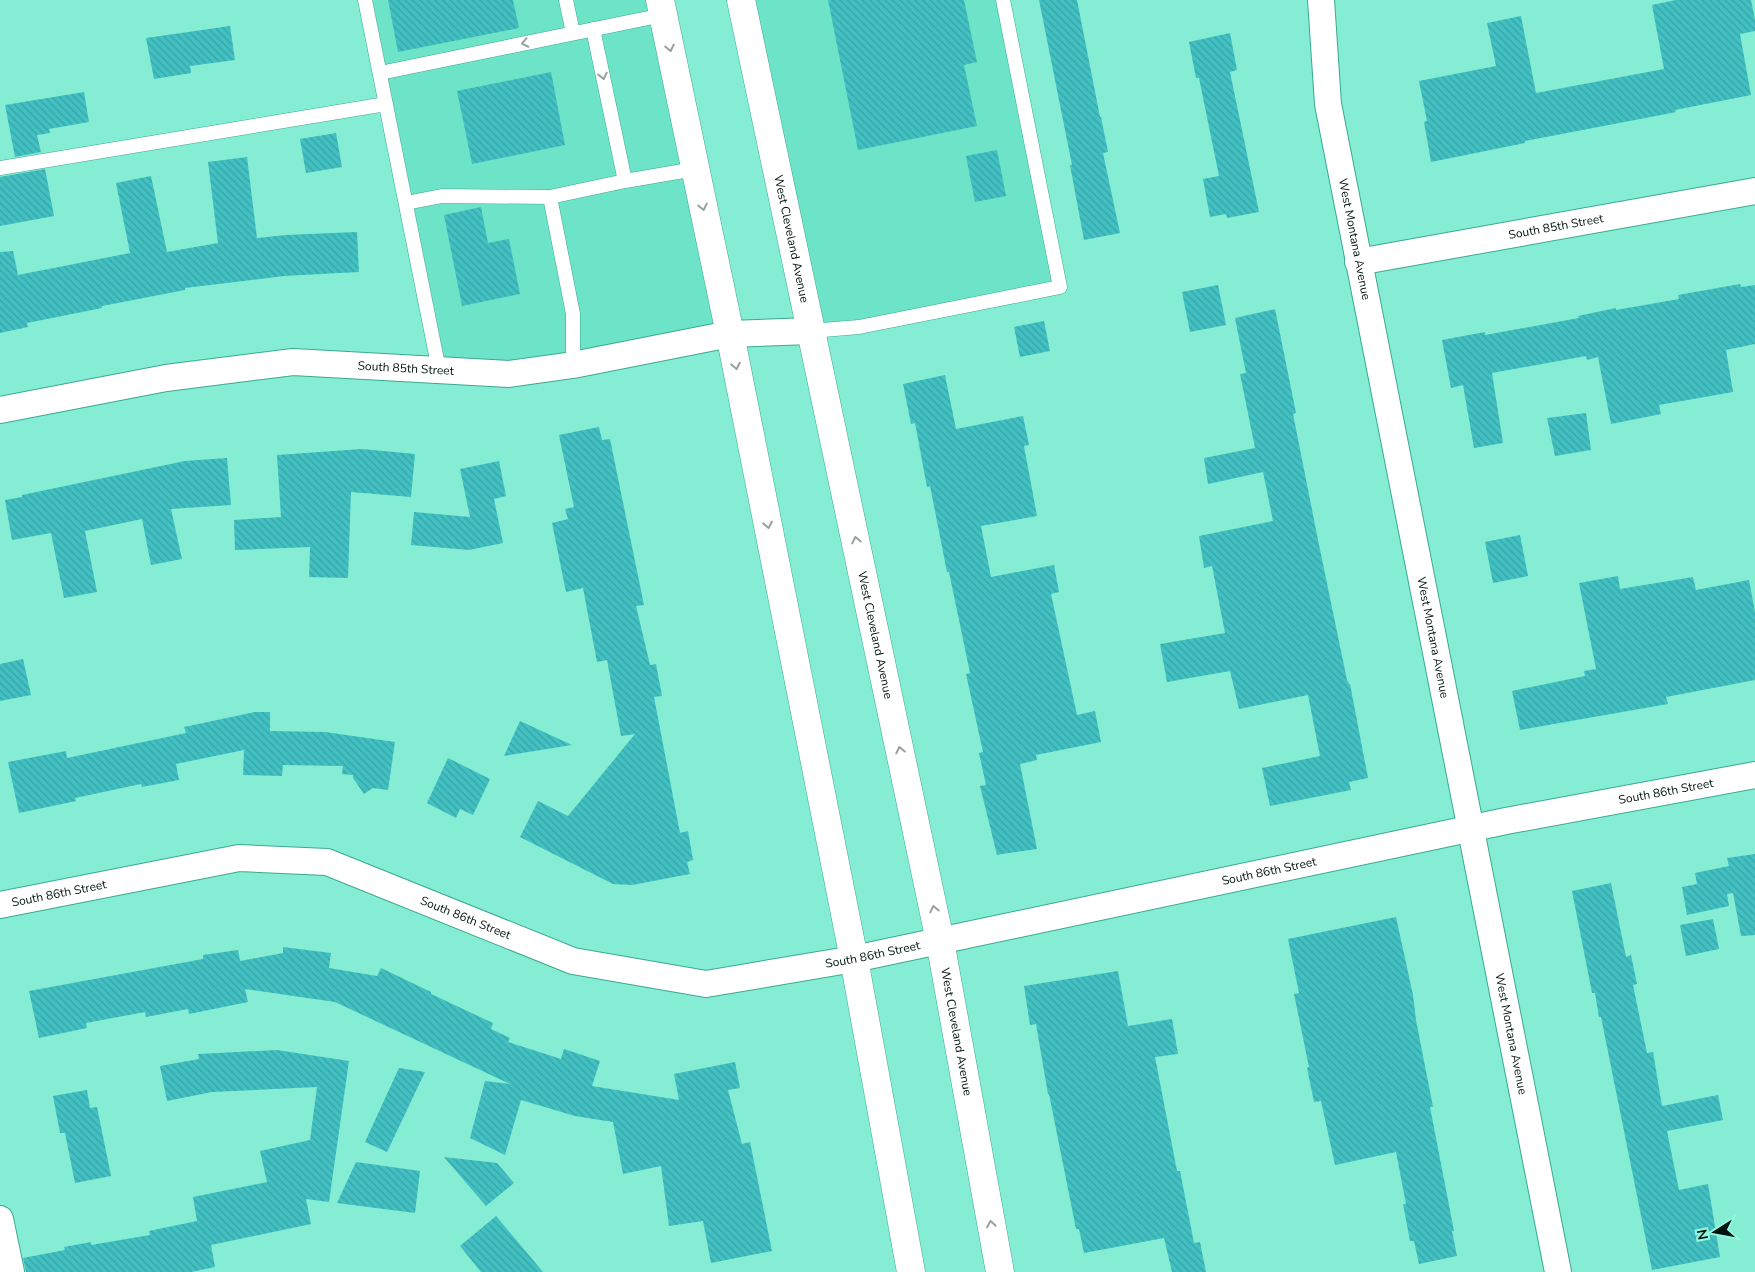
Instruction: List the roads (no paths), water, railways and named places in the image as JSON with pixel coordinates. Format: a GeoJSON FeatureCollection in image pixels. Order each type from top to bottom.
{"type":"FeatureCollection","features":[{"type":"Feature","properties":{"kind":"street","name":"West Cleveland Avenue"},"geometry":{"type":"LineString","coordinates":[[741,0],[940,941],[1000,1272]]}},
{"type":"Feature","properties":{"kind":"street","name":"West Montana Avenue"},"geometry":{"type":"LineString","coordinates":[[1321,0],[1328,104],[1558,1272]]}},
{"type":"Feature","properties":{"kind":"street"},"geometry":{"type":"LineString","coordinates":[[661,7],[730,334],[854,958],[911,1272]]}},
{"type":"Feature","properties":{"kind":"street","name":"South 85th Street"},"geometry":{"type":"LineString","coordinates":[[1358,262],[1755,190]]}},
{"type":"Feature","properties":{"kind":"street","name":"South 85th Street"},"geometry":{"type":"LineString","coordinates":[[0,410],[166,378],[293,362],[509,374],[573,365],[730,334],[812,331]]}},
{"type":"Feature","properties":{"kind":"street","name":"South 86th Street"},"geometry":{"type":"LineString","coordinates":[[0,905],[239,858],[327,862],[573,960],[706,984],[940,941],[1470,829],[1755,775]]}},
{"type":"Feature","properties":{"kind":"street"},"geometry":{"type":"LineString","coordinates":[[0,1219],[11,1272]]}},
{"type":"Feature","properties":{"kind":"lane"},"geometry":{"type":"LineString","coordinates":[[365,0],[439,370]]}},
{"type":"Feature","properties":{"kind":"lane"},"geometry":{"type":"LineString","coordinates":[[566,0],[573,33]]}},
{"type":"Feature","properties":{"kind":"lane"},"geometry":{"type":"LineString","coordinates":[[812,331],[859,327],[1060,287],[1003,0]]}},
{"type":"Feature","properties":{"kind":"lane"},"geometry":{"type":"LineString","coordinates":[[380,73],[593,29],[661,7]]}},
{"type":"Feature","properties":{"kind":"lane"},"geometry":{"type":"LineString","coordinates":[[593,29],[625,181]]}},
{"type":"Feature","properties":{"kind":"lane"},"geometry":{"type":"LineString","coordinates":[[0,168],[386,104]]}},
{"type":"Feature","properties":{"kind":"lane"},"geometry":{"type":"LineString","coordinates":[[406,203],[442,196],[550,198],[625,181],[695,169]]}},
{"type":"Feature","properties":{"kind":"lane"},"geometry":{"type":"LineString","coordinates":[[550,198],[573,314],[573,365]]}}]}
